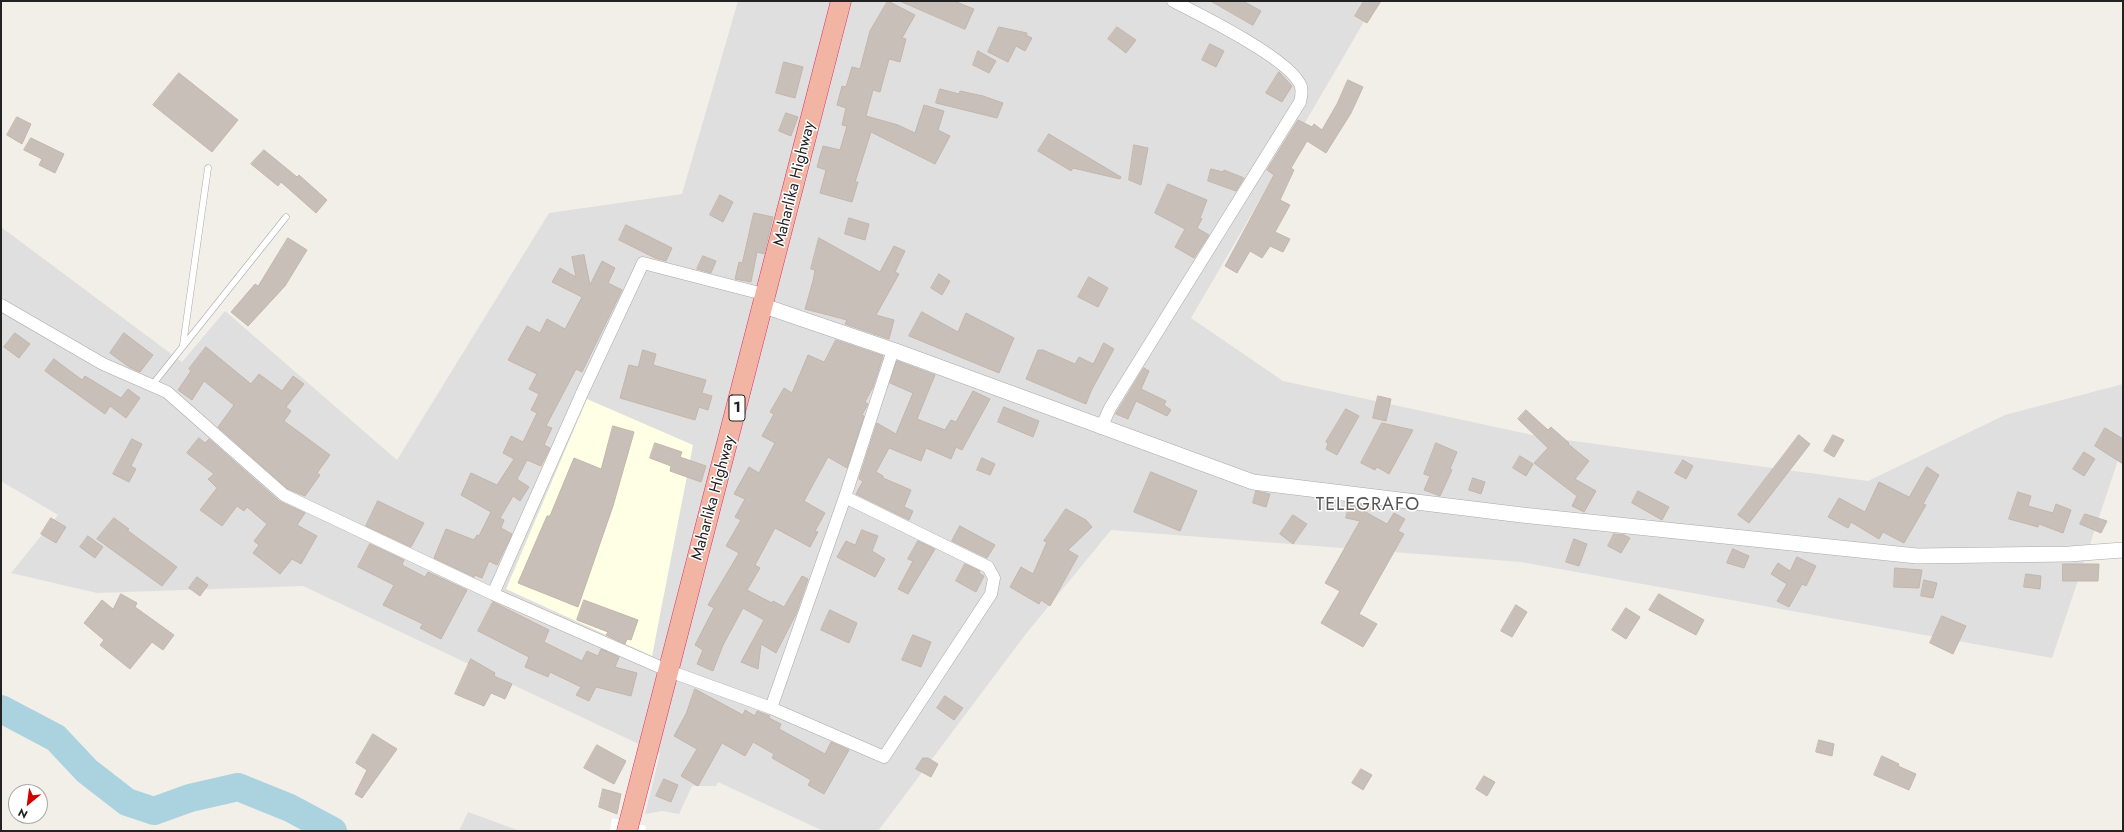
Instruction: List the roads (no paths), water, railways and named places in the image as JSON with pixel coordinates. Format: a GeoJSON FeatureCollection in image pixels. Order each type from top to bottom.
{"type":"FeatureCollection","features":[{"type":"Feature","properties":{"kind":"highway","name":"Maharlika Highway"},"geometry":{"type":"LineString","coordinates":[[629,823],[841,1]]}},
{"type":"Feature","properties":{"kind":"street"},"geometry":{"type":"LineString","coordinates":[[1101,428],[1112,404],[1300,102],[1301,87],[1289,70],[1237,34],[1173,1]]}},
{"type":"Feature","properties":{"kind":"street"},"geometry":{"type":"LineString","coordinates":[[493,594],[583,391],[643,263],[765,300],[1101,428],[1253,482],[1522,515],[1917,556],[2069,554],[2123,550]]}},
{"type":"Feature","properties":{"kind":"street"},"geometry":{"type":"LineString","coordinates":[[1,305],[104,364],[153,384],[167,392],[284,495],[493,594],[669,671],[771,708],[884,757],[991,594],[994,578],[988,567],[845,497]]}},
{"type":"Feature","properties":{"kind":"street"},"geometry":{"type":"LineString","coordinates":[[771,708],[845,497],[894,350]]}},
{"type":"Feature","properties":{"kind":"lane"},"geometry":{"type":"LineString","coordinates":[[183,346],[208,168]]}},
{"type":"Feature","properties":{"kind":"lane"},"geometry":{"type":"LineString","coordinates":[[153,384],[286,217]]}},
{"type":"Feature","properties":{"kind":"waterway"},"geometry":{"type":"LineString","coordinates":[[1,709],[56,738],[87,771],[127,802],[154,811],[190,798],[238,787],[290,808],[333,831]]}},
{"type":"Feature","properties":{"kind":"district","name":"TELEGRAFO"},"geometry":{"type":"Point","coordinates":[1368,506]}}]}
